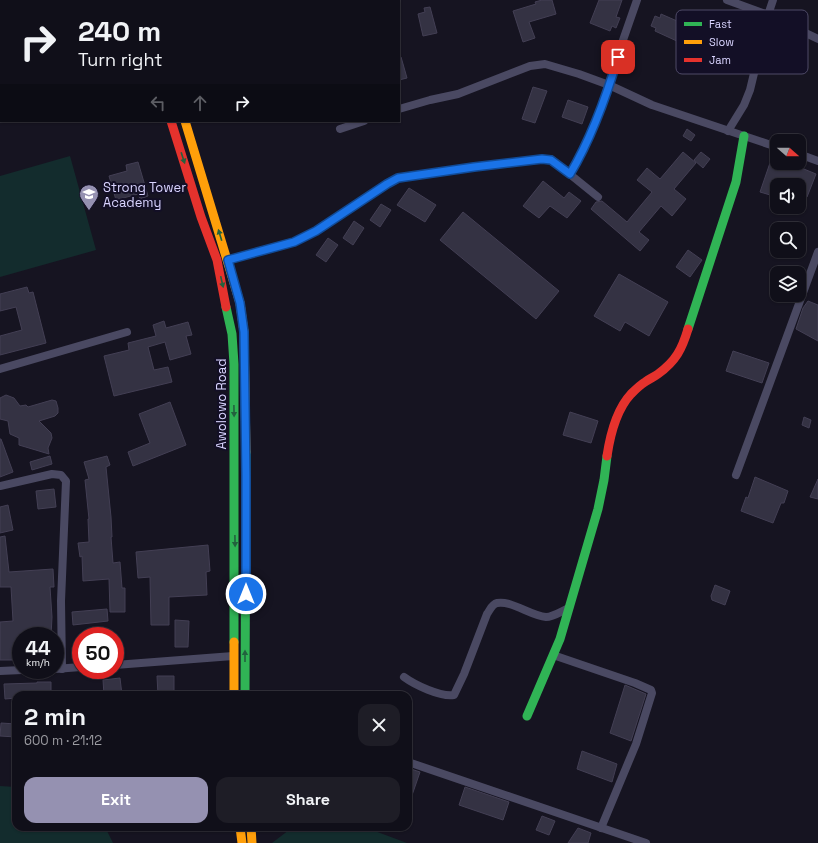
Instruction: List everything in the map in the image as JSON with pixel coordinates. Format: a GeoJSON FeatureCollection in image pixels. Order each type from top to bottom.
{"type":"FeatureCollection","features":[{"type":"Feature","properties":{"kind":"main road","name":"Awolowo Road"},"geometry":{"type":"LineString","coordinates":[[171,122],[201,217],[217,260],[232,334],[234,364],[234,691]]}},
{"type":"Feature","properties":{"kind":"main road","name":"Awolowo Road"},"geometry":{"type":"LineString","coordinates":[[185,122],[228,260],[240,303],[244,332],[246,691]]}},
{"type":"Feature","properties":{"kind":"main road"},"geometry":{"type":"LineString","coordinates":[[527,716],[560,639],[598,509],[604,480],[608,448],[614,425],[621,408],[630,395],[644,382],[657,375],[667,367],[676,358],[684,342],[736,182],[744,136]]}},
{"type":"Feature","properties":{"kind":"main road"},"geometry":{"type":"LineString","coordinates":[[240,831],[242,843]]}},
{"type":"Feature","properties":{"kind":"main road"},"geometry":{"type":"LineString","coordinates":[[251,831],[252,843]]}},
{"type":"Feature","properties":{"kind":"street"},"geometry":{"type":"LineString","coordinates":[[570,174],[583,151],[602,107],[637,0]]}},
{"type":"Feature","properties":{"kind":"street"},"geometry":{"type":"LineString","coordinates":[[727,0],[754,10]]}},
{"type":"Feature","properties":{"kind":"street"},"geometry":{"type":"LineString","coordinates":[[770,10],[773,0]]}},
{"type":"Feature","properties":{"kind":"street"},"geometry":{"type":"LineString","coordinates":[[808,34],[818,39]]}},
{"type":"Feature","properties":{"kind":"street"},"geometry":{"type":"LineString","coordinates":[[400,109],[458,94],[530,66],[545,64],[609,85],[652,105],[770,145]]}},
{"type":"Feature","properties":{"kind":"street"},"geometry":{"type":"LineString","coordinates":[[728,130],[744,105],[754,74]]}},
{"type":"Feature","properties":{"kind":"street"},"geometry":{"type":"LineString","coordinates":[[340,129],[361,122]]}},
{"type":"Feature","properties":{"kind":"street"},"geometry":{"type":"LineString","coordinates":[[806,157],[818,161]]}},
{"type":"Feature","properties":{"kind":"street"},"geometry":{"type":"LineString","coordinates":[[228,260],[294,242],[316,231],[398,178],[542,159],[551,160],[598,197]]}},
{"type":"Feature","properties":{"kind":"street"},"geometry":{"type":"LineString","coordinates":[[736,475],[818,252]]}},
{"type":"Feature","properties":{"kind":"street"},"geometry":{"type":"LineString","coordinates":[[0,369],[127,332]]}},
{"type":"Feature","properties":{"kind":"street"},"geometry":{"type":"LineString","coordinates":[[0,486],[52,474],[61,474],[66,481],[60,627]]}},
{"type":"Feature","properties":{"kind":"street"},"geometry":{"type":"LineString","coordinates":[[404,677],[424,688],[454,695],[464,674],[487,614],[492,606],[498,603],[507,604],[546,617],[552,616],[569,608]]}},
{"type":"Feature","properties":{"kind":"street"},"geometry":{"type":"LineString","coordinates":[[554,655],[635,683],[651,690],[652,693],[636,744],[601,828]]}},
{"type":"Feature","properties":{"kind":"street"},"geometry":{"type":"LineString","coordinates":[[124,664],[233,656]]}},
{"type":"Feature","properties":{"kind":"street"},"geometry":{"type":"LineString","coordinates":[[0,671],[12,670]]}},
{"type":"Feature","properties":{"kind":"street"},"geometry":{"type":"LineString","coordinates":[[412,763],[646,843]]}},
{"type":"Feature","properties":{"kind":"green space"},"geometry":{"type":"Polygon","coordinates":[[[70,156],[96,250],[0,277],[0,176],[70,156]]]}},
{"type":"Feature","properties":{"kind":"green space"},"geometry":{"type":"Polygon","coordinates":[[[0,786],[12,787],[12,831],[107,831],[113,843],[0,843],[0,786]]]}},
{"type":"Feature","properties":{"kind":"green space"},"geometry":{"type":"Polygon","coordinates":[[[288,831],[375,831],[407,843],[272,843],[288,831]]]}},
{"type":"Feature","properties":{"kind":"building"},"geometry":{"type":"Polygon","coordinates":[[[552,0],[556,14],[529,22],[535,38],[523,42],[513,11],[536,4],[535,2],[552,0]]]}},
{"type":"Feature","properties":{"kind":"building"},"geometry":{"type":"Polygon","coordinates":[[[599,0],[622,0],[616,17],[620,18],[616,28],[612,26],[610,31],[590,23],[599,0]]]}},
{"type":"Feature","properties":{"kind":"building"},"geometry":{"type":"Polygon","coordinates":[[[430,7],[437,33],[423,36],[418,14],[425,12],[424,8],[430,7]]]}},
{"type":"Feature","properties":{"kind":"building"},"geometry":{"type":"Polygon","coordinates":[[[661,14],[676,21],[676,41],[655,31],[656,28],[651,26],[655,16],[660,18],[661,14]]]}},
{"type":"Feature","properties":{"kind":"building"},"geometry":{"type":"Polygon","coordinates":[[[400,57],[401,57],[407,78],[400,80],[400,57]]]}},
{"type":"Feature","properties":{"kind":"building"},"geometry":{"type":"Polygon","coordinates":[[[533,87],[547,91],[535,123],[522,119],[533,87]]]}},
{"type":"Feature","properties":{"kind":"building"},"geometry":{"type":"Polygon","coordinates":[[[568,100],[588,107],[582,124],[562,117],[568,100]]]}},
{"type":"Feature","properties":{"kind":"building"},"geometry":{"type":"Polygon","coordinates":[[[687,129],[695,135],[691,141],[683,136],[687,129]]]}},
{"type":"Feature","properties":{"kind":"building"},"geometry":{"type":"Polygon","coordinates":[[[683,152],[696,163],[674,189],[686,199],[672,216],[661,206],[639,232],[649,240],[640,251],[591,209],[596,202],[602,201],[627,222],[652,192],[637,180],[647,168],[660,179],[683,152]]]}},
{"type":"Feature","properties":{"kind":"building"},"geometry":{"type":"Polygon","coordinates":[[[701,152],[710,159],[703,168],[694,160],[701,152]]]}},
{"type":"Feature","properties":{"kind":"building"},"geometry":{"type":"Polygon","coordinates":[[[138,162],[148,196],[140,199],[138,194],[116,200],[109,176],[127,171],[126,165],[138,162]]]}},
{"type":"Feature","properties":{"kind":"building"},"geometry":{"type":"Polygon","coordinates":[[[770,163],[770,170],[806,170],[816,174],[807,197],[806,178],[770,178],[770,195],[760,192],[770,163]]]}},
{"type":"Feature","properties":{"kind":"building"},"geometry":{"type":"Polygon","coordinates":[[[543,181],[564,198],[569,192],[581,201],[567,218],[550,206],[539,218],[523,206],[543,181]]]}},
{"type":"Feature","properties":{"kind":"building"},"geometry":{"type":"Polygon","coordinates":[[[409,188],[436,205],[425,222],[397,205],[409,188]]]}},
{"type":"Feature","properties":{"kind":"building"},"geometry":{"type":"Polygon","coordinates":[[[381,204],[391,210],[380,227],[370,220],[381,204]]]}},
{"type":"Feature","properties":{"kind":"building"},"geometry":{"type":"Polygon","coordinates":[[[463,212],[559,291],[536,319],[440,240],[463,212]]]}},
{"type":"Feature","properties":{"kind":"building"},"geometry":{"type":"Polygon","coordinates":[[[354,221],[364,228],[353,245],[343,238],[354,221]]]}},
{"type":"Feature","properties":{"kind":"building"},"geometry":{"type":"Polygon","coordinates":[[[328,238],[338,245],[326,262],[316,255],[328,238]]]}},
{"type":"Feature","properties":{"kind":"building"},"geometry":{"type":"Polygon","coordinates":[[[688,250],[702,260],[690,277],[676,267],[688,250]]]}},
{"type":"Feature","properties":{"kind":"building"},"geometry":{"type":"Polygon","coordinates":[[[619,274],[668,302],[649,336],[625,322],[620,331],[594,316],[619,274]]]}},
{"type":"Feature","properties":{"kind":"building"},"geometry":{"type":"Polygon","coordinates":[[[27,287],[29,293],[33,292],[46,343],[0,355],[0,336],[22,330],[16,307],[0,311],[0,294],[27,287]]]}},
{"type":"Feature","properties":{"kind":"building"},"geometry":{"type":"Polygon","coordinates":[[[808,301],[818,305],[818,341],[796,329],[803,308],[808,301]]]}},
{"type":"Feature","properties":{"kind":"building"},"geometry":{"type":"Polygon","coordinates":[[[164,321],[166,328],[188,322],[192,335],[186,336],[191,354],[170,360],[165,342],[148,347],[154,370],[168,367],[172,382],[114,396],[104,356],[129,350],[128,343],[156,336],[153,325],[164,321]]]}},
{"type":"Feature","properties":{"kind":"building"},"geometry":{"type":"Polygon","coordinates":[[[733,351],[769,363],[762,383],[726,371],[733,351]]]}},
{"type":"Feature","properties":{"kind":"building"},"geometry":{"type":"Polygon","coordinates":[[[6,395],[14,398],[20,406],[26,405],[28,407],[52,400],[56,401],[58,413],[55,416],[39,421],[51,433],[52,438],[48,448],[49,454],[19,445],[19,438],[10,434],[8,421],[0,419],[0,398],[6,395]]]}},
{"type":"Feature","properties":{"kind":"building"},"geometry":{"type":"Polygon","coordinates":[[[170,402],[186,445],[133,466],[128,452],[150,443],[139,414],[170,402]]]}},
{"type":"Feature","properties":{"kind":"building"},"geometry":{"type":"Polygon","coordinates":[[[570,412],[598,421],[591,443],[563,435],[570,412]]]}},
{"type":"Feature","properties":{"kind":"building"},"geometry":{"type":"Polygon","coordinates":[[[804,417],[811,420],[809,428],[802,425],[804,417]]]}},
{"type":"Feature","properties":{"kind":"building"},"geometry":{"type":"Polygon","coordinates":[[[0,439],[13,472],[0,477],[0,439]]]}},
{"type":"Feature","properties":{"kind":"building"},"geometry":{"type":"Polygon","coordinates":[[[50,456],[52,464],[32,470],[30,462],[50,456]]]}},
{"type":"Feature","properties":{"kind":"building"},"geometry":{"type":"Polygon","coordinates":[[[107,456],[110,465],[106,467],[111,517],[113,563],[120,562],[122,588],[125,588],[125,612],[110,612],[109,579],[83,581],[82,556],[80,557],[78,543],[89,542],[89,519],[85,480],[89,479],[84,462],[107,456]]]}},
{"type":"Feature","properties":{"kind":"building"},"geometry":{"type":"Polygon","coordinates":[[[755,477],[788,491],[784,503],[781,503],[773,523],[741,511],[746,497],[748,498],[755,477]]]}},
{"type":"Feature","properties":{"kind":"building"},"geometry":{"type":"Polygon","coordinates":[[[818,479],[818,499],[810,497],[818,479]]]}},
{"type":"Feature","properties":{"kind":"building"},"geometry":{"type":"Polygon","coordinates":[[[54,489],[56,507],[38,509],[36,491],[54,489]]]}},
{"type":"Feature","properties":{"kind":"building"},"geometry":{"type":"Polygon","coordinates":[[[8,505],[13,530],[0,533],[0,507],[8,505]]]}},
{"type":"Feature","properties":{"kind":"building"},"geometry":{"type":"Polygon","coordinates":[[[5,536],[9,572],[53,569],[54,587],[50,587],[51,627],[12,627],[12,660],[0,660],[0,622],[13,621],[11,587],[0,587],[0,537],[5,536]]]}},
{"type":"Feature","properties":{"kind":"building"},"geometry":{"type":"Polygon","coordinates":[[[208,545],[210,571],[206,572],[207,595],[169,597],[169,625],[151,625],[150,577],[138,578],[136,552],[208,545]]]}},
{"type":"Feature","properties":{"kind":"building"},"geometry":{"type":"Polygon","coordinates":[[[715,585],[730,591],[725,605],[712,600],[711,596],[715,585]]]}},
{"type":"Feature","properties":{"kind":"building"},"geometry":{"type":"Polygon","coordinates":[[[107,609],[108,621],[73,625],[72,612],[107,609]]]}},
{"type":"Feature","properties":{"kind":"building"},"geometry":{"type":"Polygon","coordinates":[[[175,620],[189,621],[188,647],[175,647],[175,620]]]}},
{"type":"Feature","properties":{"kind":"building"},"geometry":{"type":"Polygon","coordinates":[[[157,676],[174,676],[174,691],[158,691],[157,676]]]}},
{"type":"Feature","properties":{"kind":"building"},"geometry":{"type":"Polygon","coordinates":[[[120,679],[122,691],[104,691],[103,680],[120,679]]]}},
{"type":"Feature","properties":{"kind":"building"},"geometry":{"type":"Polygon","coordinates":[[[51,682],[51,691],[12,691],[12,698],[5,699],[4,684],[51,682]]]}},
{"type":"Feature","properties":{"kind":"building"},"geometry":{"type":"Polygon","coordinates":[[[625,685],[646,694],[631,741],[610,733],[625,685]]]}},
{"type":"Feature","properties":{"kind":"building"},"geometry":{"type":"Polygon","coordinates":[[[1,723],[12,724],[12,737],[0,736],[1,723]]]}},
{"type":"Feature","properties":{"kind":"building"},"geometry":{"type":"Polygon","coordinates":[[[582,751],[617,764],[612,782],[577,769],[582,751]]]}},
{"type":"Feature","properties":{"kind":"building"},"geometry":{"type":"Polygon","coordinates":[[[412,769],[420,772],[412,795],[412,769]]]}},
{"type":"Feature","properties":{"kind":"building"},"geometry":{"type":"Polygon","coordinates":[[[465,787],[509,802],[503,820],[459,805],[465,787]]]}},
{"type":"Feature","properties":{"kind":"building"},"geometry":{"type":"Polygon","coordinates":[[[542,816],[555,821],[549,835],[536,830],[542,816]]]}},
{"type":"Feature","properties":{"kind":"building"},"geometry":{"type":"Polygon","coordinates":[[[578,828],[591,833],[588,843],[568,843],[578,828]]]}},
{"type":"Feature","properties":{"kind":"traffic: fast"},"geometry":{"type":"LineString","coordinates":[[688,329],[736,182],[744,136]]}},
{"type":"Feature","properties":{"kind":"traffic: fast"},"geometry":{"type":"LineString","coordinates":[[226,307],[232,334],[234,364],[234,642]]}},
{"type":"Feature","properties":{"kind":"traffic: fast"},"geometry":{"type":"LineString","coordinates":[[245,691],[246,452]]}},
{"type":"Feature","properties":{"kind":"traffic: fast"},"geometry":{"type":"LineString","coordinates":[[527,716],[560,639],[598,509],[607,456]]}},
{"type":"Feature","properties":{"kind":"traffic: slow"},"geometry":{"type":"LineString","coordinates":[[185,122],[240,303],[244,332],[246,452]]}},
{"type":"Feature","properties":{"kind":"traffic: slow"},"geometry":{"type":"LineString","coordinates":[[234,642],[234,691]]}},
{"type":"Feature","properties":{"kind":"traffic: slow"},"geometry":{"type":"LineString","coordinates":[[240,831],[242,843]]}},
{"type":"Feature","properties":{"kind":"traffic: slow"},"geometry":{"type":"LineString","coordinates":[[251,831],[252,843]]}},
{"type":"Feature","properties":{"kind":"traffic: jam"},"geometry":{"type":"LineString","coordinates":[[171,122],[201,217],[217,260],[226,307]]}},
{"type":"Feature","properties":{"kind":"traffic: jam"},"geometry":{"type":"LineString","coordinates":[[607,456],[614,424],[626,400],[639,386],[658,374],[674,359],[681,349],[688,329]]}},
{"type":"Feature","properties":{"kind":"place","name":"Strong Tower Academy"},"geometry":{"type":"Point","coordinates":[89,211]}},
{"type":"Feature","properties":{"kind":"route"},"geometry":{"type":"LineString","coordinates":[[246,594],[244,332],[240,303],[228,260],[294,242],[316,231],[398,178],[529,159],[551,160],[570,174],[583,151],[602,107],[618,57]]}}]}
